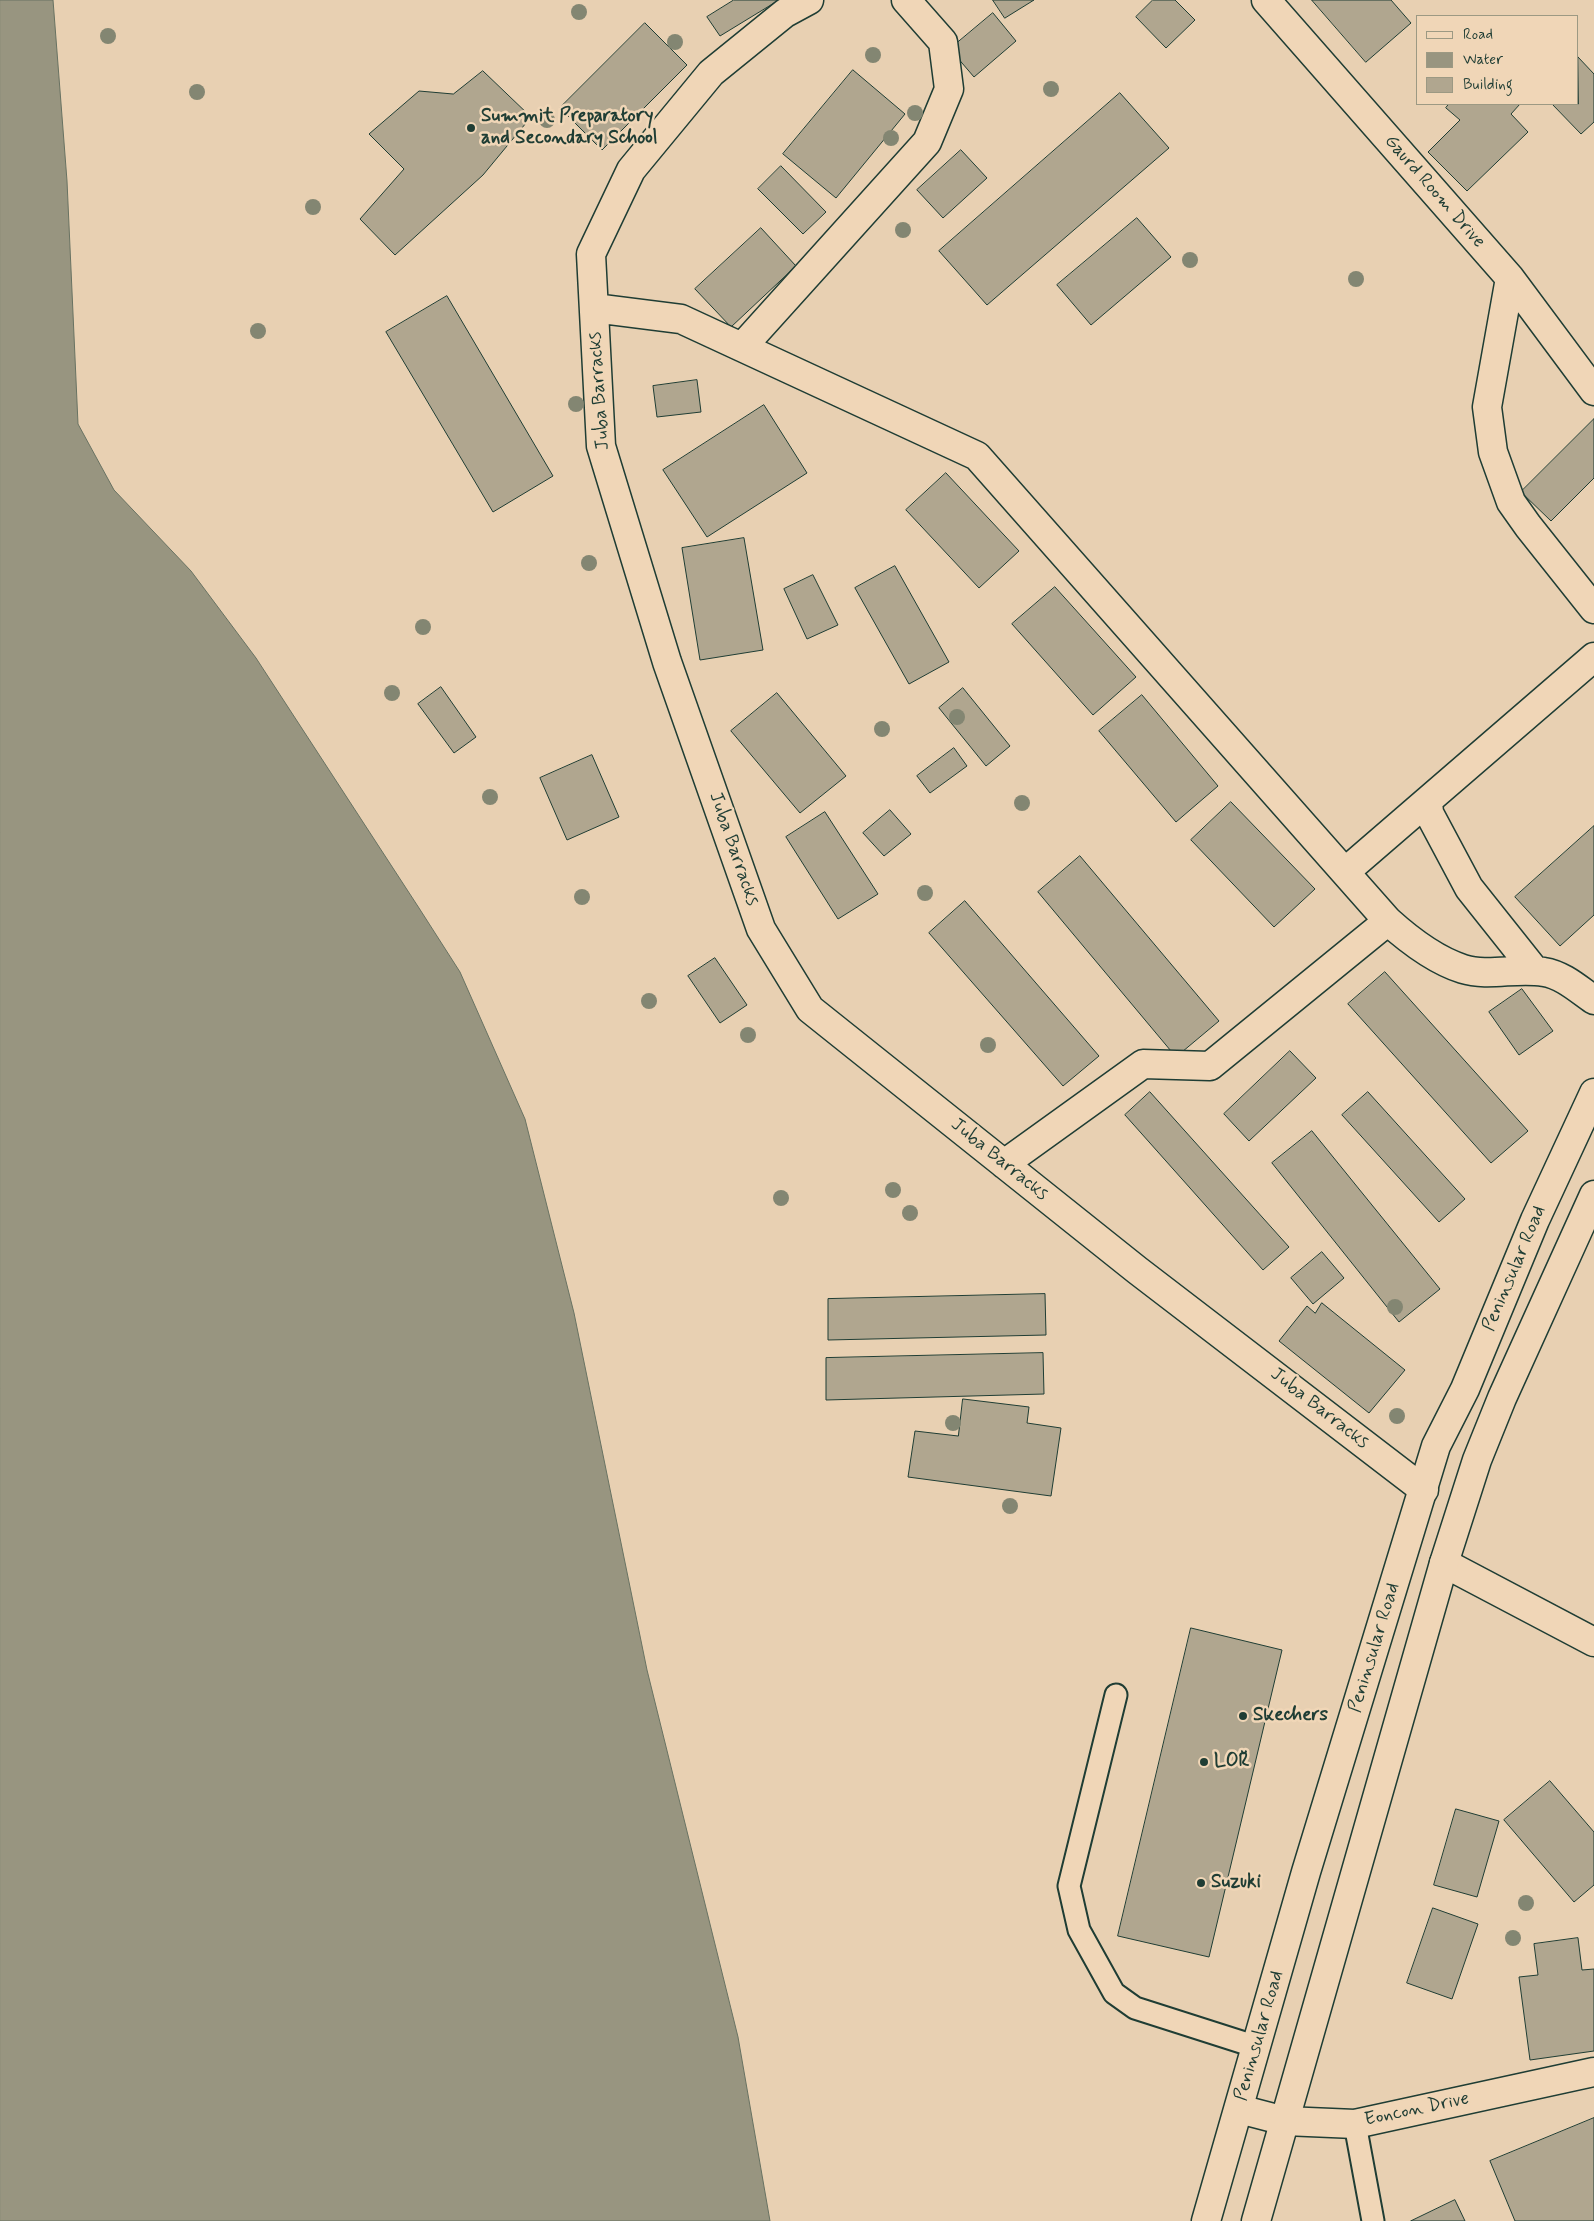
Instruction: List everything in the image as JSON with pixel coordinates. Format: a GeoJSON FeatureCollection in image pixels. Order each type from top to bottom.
{"type":"FeatureCollection","features":[{"type":"Feature","properties":{"kind":"street","name":"Juba Barracks"},"geometry":{"type":"LineString","coordinates":[[809,0],[785,13],[711,73],[631,170],[591,254],[600,446],[668,662],[762,929],[810,1009],[1137,1270],[1424,1490]]}},
{"type":"Feature","properties":{"kind":"street"},"geometry":{"type":"LineString","coordinates":[[743,346],[927,142],[949,89],[943,42],[906,0]]}},
{"type":"Feature","properties":{"kind":"street","name":"Gaurd Room Drive"},"geometry":{"type":"LineString","coordinates":[[1266,0],[1510,278],[1594,391]]}},
{"type":"Feature","properties":{"kind":"street"},"geometry":{"type":"LineString","coordinates":[[1510,278],[1488,407],[1493,452],[1511,502],[1594,609]]}},
{"type":"Feature","properties":{"kind":"street"},"geometry":{"type":"LineString","coordinates":[[594,308],[681,319],[743,346],[976,456],[1388,921],[1413,942],[1463,968],[1496,972],[1546,972],[1566,979],[1594,1000]]}},
{"type":"Feature","properties":{"kind":"street"},"geometry":{"type":"LineString","coordinates":[[1345,872],[1594,657]]}},
{"type":"Feature","properties":{"kind":"street"},"geometry":{"type":"LineString","coordinates":[[1428,801],[1429,813],[1469,888],[1535,971]]}},
{"type":"Feature","properties":{"kind":"street"},"geometry":{"type":"LineString","coordinates":[[1004,1164],[1143,1064],[1210,1066],[1388,921]]}},
{"type":"Feature","properties":{"kind":"street","name":"Peninsular Road"},"geometry":{"type":"LineString","coordinates":[[1206,2221],[1306,1872],[1436,1446],[1465,1389],[1535,1220],[1594,1093]]}},
{"type":"Feature","properties":{"kind":"street"},"geometry":{"type":"LineString","coordinates":[[1256,2221],[1444,1563],[1477,1460],[1594,1195]]}},
{"type":"Feature","properties":{"kind":"street"},"geometry":{"type":"LineString","coordinates":[[1444,1563],[1594,1642]]}},
{"type":"Feature","properties":{"kind":"street","name":"Eoncon Drive"},"geometry":{"type":"LineString","coordinates":[[1239,2109],[1285,2121],[1355,2124],[1594,2072]]}},
{"type":"Feature","properties":{"kind":"lane"},"geometry":{"type":"LineString","coordinates":[[1116,1695],[1069,1886],[1079,1930],[1114,1993],[1134,2008],[1257,2047]]}},
{"type":"Feature","properties":{"kind":"lane"},"geometry":{"type":"LineString","coordinates":[[1355,2124],[1373,2221]]}},
{"type":"Feature","properties":{"kind":"water"},"geometry":{"type":"Polygon","coordinates":[[[0,0],[53,0],[67,181],[78,424],[114,490],[191,571],[256,658],[419,908],[460,972],[525,1119],[574,1313],[647,1670],[738,2037],[770,2221],[0,2221],[0,0]]]}},
{"type":"Feature","properties":{"kind":"building"},"geometry":{"type":"Polygon","coordinates":[[[734,0],[779,0],[720,36],[707,17],[734,0]]]}},
{"type":"Feature","properties":{"kind":"building"},"geometry":{"type":"Polygon","coordinates":[[[993,0],[1034,0],[1005,18],[993,0]]]}},
{"type":"Feature","properties":{"kind":"building"},"geometry":{"type":"Polygon","coordinates":[[[1153,0],[1175,0],[1195,20],[1166,48],[1136,17],[1153,0]]]}},
{"type":"Feature","properties":{"kind":"building"},"geometry":{"type":"Polygon","coordinates":[[[1312,0],[1391,0],[1411,23],[1366,62],[1312,0]]]}},
{"type":"Feature","properties":{"kind":"building"},"geometry":{"type":"Polygon","coordinates":[[[993,13],[1016,41],[974,77],[950,49],[993,13]]]}},
{"type":"Feature","properties":{"kind":"building"},"geometry":{"type":"Polygon","coordinates":[[[645,23],[687,65],[602,150],[560,108],[645,23]]]}},
{"type":"Feature","properties":{"kind":"building"},"geometry":{"type":"Polygon","coordinates":[[[1579,58],[1594,74],[1594,122],[1581,134],[1553,105],[1579,105],[1579,58]]]}},
{"type":"Feature","properties":{"kind":"building"},"geometry":{"type":"Polygon","coordinates":[[[853,70],[905,114],[836,198],[783,154],[853,70]]]}},
{"type":"Feature","properties":{"kind":"building"},"geometry":{"type":"Polygon","coordinates":[[[483,71],[531,117],[483,175],[395,255],[360,219],[404,169],[369,134],[419,91],[453,94],[483,71]]]}},
{"type":"Feature","properties":{"kind":"building"},"geometry":{"type":"Polygon","coordinates":[[[1120,93],[1169,148],[987,305],[939,251],[1120,93]]]}},
{"type":"Feature","properties":{"kind":"building"},"geometry":{"type":"Polygon","coordinates":[[[1448,105],[1519,105],[1511,114],[1528,132],[1467,191],[1428,152],[1460,120],[1446,108],[1448,105]]]}},
{"type":"Feature","properties":{"kind":"building"},"geometry":{"type":"Polygon","coordinates":[[[961,150],[987,178],[943,218],[917,190],[961,150]]]}},
{"type":"Feature","properties":{"kind":"building"},"geometry":{"type":"Polygon","coordinates":[[[781,166],[826,212],[803,234],[758,189],[781,166]]]}},
{"type":"Feature","properties":{"kind":"building"},"geometry":{"type":"Polygon","coordinates":[[[1137,218],[1171,257],[1091,325],[1057,285],[1137,218]]]}},
{"type":"Feature","properties":{"kind":"building"},"geometry":{"type":"Polygon","coordinates":[[[761,228],[796,266],[731,327],[695,289],[761,228]]]}},
{"type":"Feature","properties":{"kind":"building"},"geometry":{"type":"Polygon","coordinates":[[[447,296],[553,476],[493,512],[386,332],[447,296]]]}},
{"type":"Feature","properties":{"kind":"building"},"geometry":{"type":"Polygon","coordinates":[[[697,380],[701,412],[657,417],[653,386],[697,380]]]}},
{"type":"Feature","properties":{"kind":"building"},"geometry":{"type":"Polygon","coordinates":[[[764,405],[807,473],[707,537],[663,470],[764,405]]]}},
{"type":"Feature","properties":{"kind":"building"},"geometry":{"type":"Polygon","coordinates":[[[1594,419],[1594,478],[1551,521],[1521,492],[1594,419]]]}},
{"type":"Feature","properties":{"kind":"building"},"geometry":{"type":"Polygon","coordinates":[[[946,473],[1019,551],[979,588],[906,510],[946,473]]]}},
{"type":"Feature","properties":{"kind":"building"},"geometry":{"type":"Polygon","coordinates":[[[744,538],[763,650],[700,660],[682,548],[744,538]]]}},
{"type":"Feature","properties":{"kind":"building"},"geometry":{"type":"Polygon","coordinates":[[[895,566],[949,662],[909,684],[855,588],[895,566]]]}},
{"type":"Feature","properties":{"kind":"building"},"geometry":{"type":"Polygon","coordinates":[[[813,575],[838,625],[807,639],[784,589],[813,575]]]}},
{"type":"Feature","properties":{"kind":"building"},"geometry":{"type":"Polygon","coordinates":[[[1055,587],[1136,677],[1093,715],[1012,624],[1055,587]]]}},
{"type":"Feature","properties":{"kind":"building"},"geometry":{"type":"Polygon","coordinates":[[[441,687],[476,737],[454,753],[418,704],[441,687]]]}},
{"type":"Feature","properties":{"kind":"building"},"geometry":{"type":"Polygon","coordinates":[[[963,688],[1010,746],[986,766],[939,708],[963,688]]]}},
{"type":"Feature","properties":{"kind":"building"},"geometry":{"type":"Polygon","coordinates":[[[777,693],[846,776],[800,813],[731,731],[777,693]]]}},
{"type":"Feature","properties":{"kind":"building"},"geometry":{"type":"Polygon","coordinates":[[[1142,695],[1218,786],[1176,822],[1099,731],[1142,695]]]}},
{"type":"Feature","properties":{"kind":"building"},"geometry":{"type":"Polygon","coordinates":[[[954,748],[967,766],[930,793],[917,776],[954,748]]]}},
{"type":"Feature","properties":{"kind":"building"},"geometry":{"type":"Polygon","coordinates":[[[592,755],[619,817],[567,840],[540,778],[592,755]]]}},
{"type":"Feature","properties":{"kind":"building"},"geometry":{"type":"Polygon","coordinates":[[[1231,802],[1315,889],[1274,927],[1191,840],[1231,802]]]}},
{"type":"Feature","properties":{"kind":"building"},"geometry":{"type":"Polygon","coordinates":[[[890,810],[911,834],[884,856],[863,833],[890,810]]]}},
{"type":"Feature","properties":{"kind":"building"},"geometry":{"type":"Polygon","coordinates":[[[825,812],[878,894],[838,919],[786,837],[825,812]]]}},
{"type":"Feature","properties":{"kind":"building"},"geometry":{"type":"Polygon","coordinates":[[[1594,826],[1594,915],[1560,946],[1515,897],[1594,826]]]}},
{"type":"Feature","properties":{"kind":"building"},"geometry":{"type":"Polygon","coordinates":[[[1080,856],[1219,1021],[1176,1057],[1038,892],[1080,856]]]}},
{"type":"Feature","properties":{"kind":"building"},"geometry":{"type":"Polygon","coordinates":[[[965,901],[1099,1056],[1063,1086],[929,933],[965,901]]]}},
{"type":"Feature","properties":{"kind":"building"},"geometry":{"type":"Polygon","coordinates":[[[715,958],[747,1005],[720,1023],[688,976],[715,958]]]}},
{"type":"Feature","properties":{"kind":"building"},"geometry":{"type":"Polygon","coordinates":[[[1385,972],[1528,1131],[1491,1163],[1348,1004],[1385,972]]]}},
{"type":"Feature","properties":{"kind":"building"},"geometry":{"type":"Polygon","coordinates":[[[1522,989],[1553,1031],[1519,1055],[1489,1012],[1522,989]]]}},
{"type":"Feature","properties":{"kind":"building"},"geometry":{"type":"Polygon","coordinates":[[[1290,1051],[1316,1078],[1249,1141],[1224,1114],[1290,1051]]]}},
{"type":"Feature","properties":{"kind":"building"},"geometry":{"type":"Polygon","coordinates":[[[1150,1092],[1289,1247],[1263,1270],[1125,1115],[1150,1092]]]}},
{"type":"Feature","properties":{"kind":"building"},"geometry":{"type":"Polygon","coordinates":[[[1368,1092],[1465,1199],[1439,1222],[1342,1115],[1368,1092]]]}},
{"type":"Feature","properties":{"kind":"building"},"geometry":{"type":"Polygon","coordinates":[[[1312,1131],[1440,1289],[1399,1322],[1272,1163],[1312,1131]]]}},
{"type":"Feature","properties":{"kind":"building"},"geometry":{"type":"Polygon","coordinates":[[[1322,1252],[1344,1278],[1313,1304],[1291,1278],[1322,1252]]]}},
{"type":"Feature","properties":{"kind":"building"},"geometry":{"type":"Polygon","coordinates":[[[1045,1294],[1046,1335],[828,1340],[828,1299],[1045,1294]]]}},
{"type":"Feature","properties":{"kind":"building"},"geometry":{"type":"Polygon","coordinates":[[[1322,1303],[1405,1370],[1369,1413],[1279,1341],[1307,1306],[1315,1313],[1322,1303]]]}},
{"type":"Feature","properties":{"kind":"building"},"geometry":{"type":"Polygon","coordinates":[[[1043,1353],[1044,1394],[826,1400],[826,1358],[1043,1353]]]}},
{"type":"Feature","properties":{"kind":"building"},"geometry":{"type":"Polygon","coordinates":[[[963,1399],[1029,1407],[1027,1423],[1061,1428],[1051,1496],[908,1477],[915,1431],[958,1436],[963,1399]]]}},
{"type":"Feature","properties":{"kind":"building"},"geometry":{"type":"Polygon","coordinates":[[[1191,1628],[1282,1650],[1209,1957],[1118,1936],[1191,1628]]]}},
{"type":"Feature","properties":{"kind":"building"},"geometry":{"type":"Polygon","coordinates":[[[1550,1781],[1594,1832],[1594,1885],[1574,1902],[1504,1820],[1550,1781]]]}},
{"type":"Feature","properties":{"kind":"building"},"geometry":{"type":"Polygon","coordinates":[[[1456,1809],[1499,1821],[1477,1897],[1434,1885],[1456,1809]]]}},
{"type":"Feature","properties":{"kind":"building"},"geometry":{"type":"Polygon","coordinates":[[[1433,1908],[1478,1924],[1452,1999],[1407,1983],[1433,1908]]]}},
{"type":"Feature","properties":{"kind":"building"},"geometry":{"type":"Polygon","coordinates":[[[1578,1938],[1582,1970],[1594,1969],[1594,2051],[1530,2060],[1519,1977],[1538,1975],[1534,1944],[1578,1938]]]}},
{"type":"Feature","properties":{"kind":"building"},"geometry":{"type":"Polygon","coordinates":[[[1594,2118],[1594,2221],[1515,2221],[1490,2161],[1594,2118]]]}},
{"type":"Feature","properties":{"kind":"building"},"geometry":{"type":"Polygon","coordinates":[[[1455,2200],[1465,2221],[1411,2221],[1455,2200]]]}},
{"type":"Feature","properties":{"kind":"place","name":"Summit Preparatory and Secondary School"},"geometry":{"type":"Point","coordinates":[471,128]}},
{"type":"Feature","properties":{"kind":"place","name":"Skechers"},"geometry":{"type":"Point","coordinates":[1243,1716]}},
{"type":"Feature","properties":{"kind":"place","name":"LŎR"},"geometry":{"type":"Point","coordinates":[1204,1762]}},
{"type":"Feature","properties":{"kind":"place","name":"Suzuki"},"geometry":{"type":"Point","coordinates":[1201,1883]}}]}
